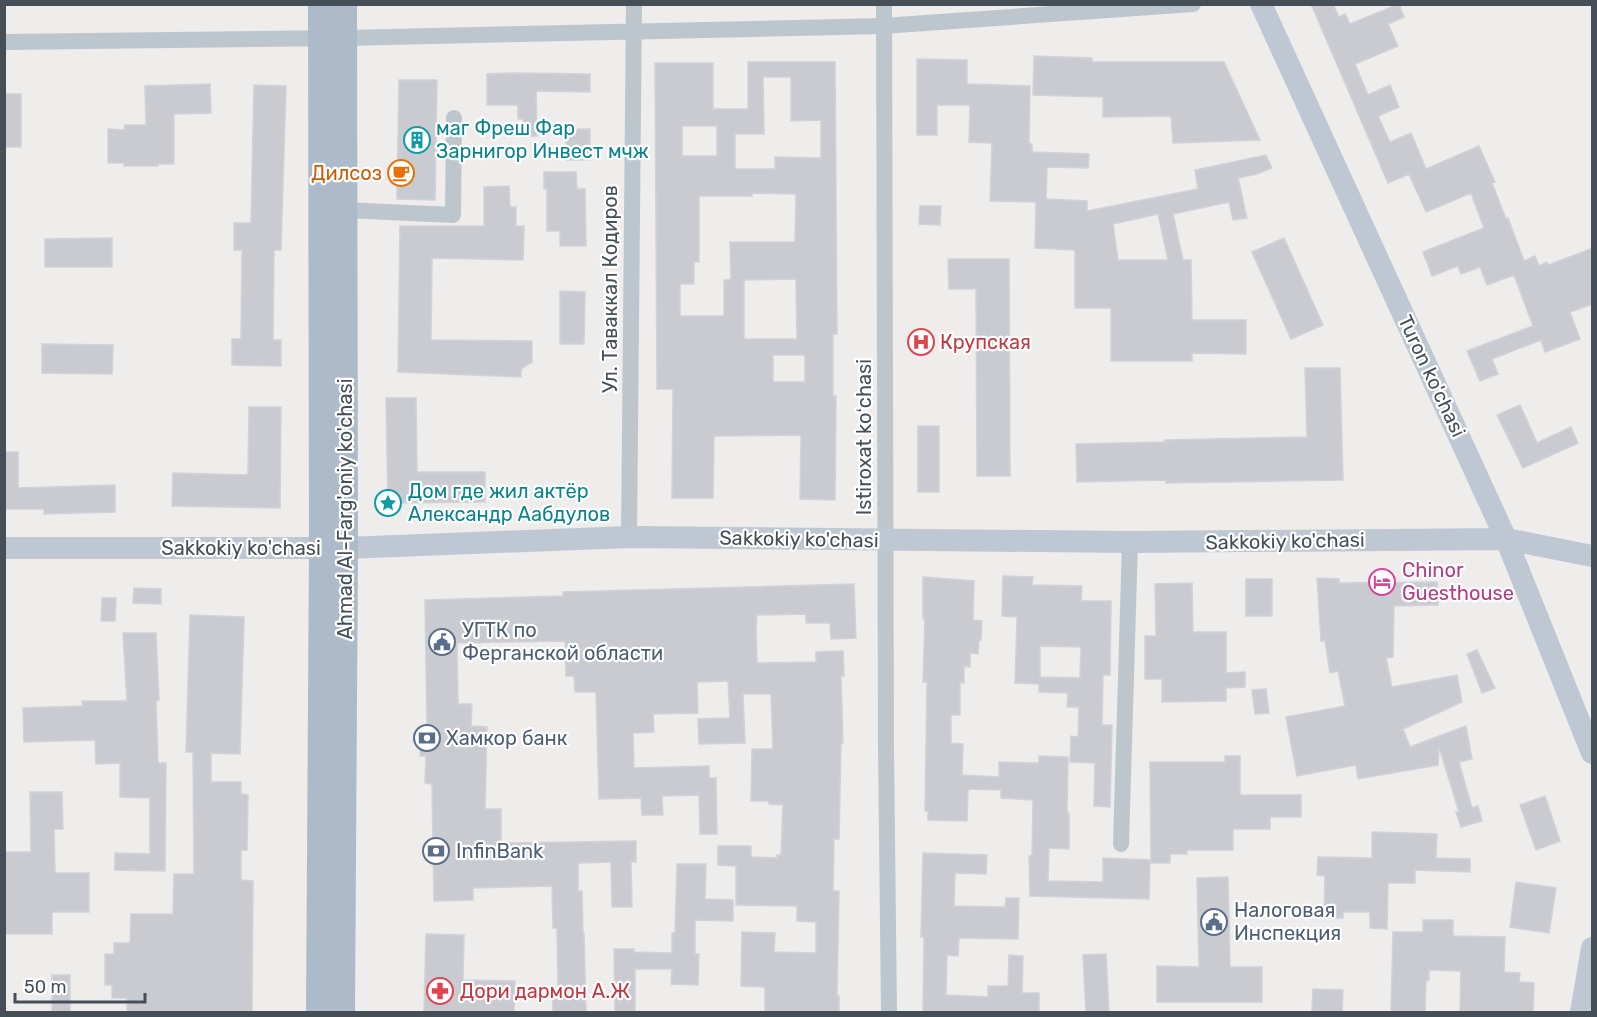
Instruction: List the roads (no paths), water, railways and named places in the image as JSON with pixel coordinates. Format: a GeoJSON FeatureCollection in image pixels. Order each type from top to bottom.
{"type":"FeatureCollection","features":[{"type":"Feature","properties":{"kind":"main road","name":"Ahmad Al-Farg'oniy ko'chasi"},"geometry":{"type":"LineString","coordinates":[[319,1012],[344,210],[332,38],[321,4]]}},
{"type":"Feature","properties":{"kind":"main road","name":"Ahmad Al-Farg'oniy ko'chasi"},"geometry":{"type":"LineString","coordinates":[[342,1012],[334,548],[332,38],[344,4]]}},
{"type":"Feature","properties":{"kind":"street","name":"Ул. Таваккал Кодиров"},"geometry":{"type":"LineString","coordinates":[[629,537],[634,4]]}},
{"type":"Feature","properties":{"kind":"street","name":"Istiroxat koʻchasi"},"geometry":{"type":"LineString","coordinates":[[884,4],[889,1012]]}},
{"type":"Feature","properties":{"kind":"street"},"geometry":{"type":"LineString","coordinates":[[4,42],[633,33],[883,26],[1193,4]]}},
{"type":"Feature","properties":{"kind":"street","name":"Turon ko'chasi"},"geometry":{"type":"LineString","coordinates":[[1261,4],[1506,538],[1593,753]]}},
{"type":"Feature","properties":{"kind":"street"},"geometry":{"type":"LineString","coordinates":[[344,210],[453,215],[454,118]]}},
{"type":"Feature","properties":{"kind":"street","name":"Sakkokiy ko'chasi"},"geometry":{"type":"LineString","coordinates":[[4,548],[334,548],[629,537],[1130,542],[1506,538],[1593,556]]}},
{"type":"Feature","properties":{"kind":"street"},"geometry":{"type":"LineString","coordinates":[[1121,844],[1130,542]]}},
{"type":"Feature","properties":{"kind":"street"},"geometry":{"type":"LineString","coordinates":[[1581,1012],[1593,948]]}},
{"type":"Feature","properties":{"kind":"place","name":"маг Фреш Фар Зарнигор Инвест мчж"},"geometry":{"type":"Point","coordinates":[417,140]}},
{"type":"Feature","properties":{"kind":"place","name":"Дилсоз"},"geometry":{"type":"Point","coordinates":[401,173]}},
{"type":"Feature","properties":{"kind":"place","name":"Крупская"},"geometry":{"type":"Point","coordinates":[921,342]}},
{"type":"Feature","properties":{"kind":"place","name":"Дом где жил актёр Александр Аабдулов"},"geometry":{"type":"Point","coordinates":[388,503]}},
{"type":"Feature","properties":{"kind":"place","name":"Chinor Guesthouse"},"geometry":{"type":"Point","coordinates":[1382,582]}},
{"type":"Feature","properties":{"kind":"place","name":"УГТК по Ферганской области"},"geometry":{"type":"Point","coordinates":[442,642]}},
{"type":"Feature","properties":{"kind":"place","name":"Хамкор банк"},"geometry":{"type":"Point","coordinates":[427,738]}},
{"type":"Feature","properties":{"kind":"place","name":"InfinBank"},"geometry":{"type":"Point","coordinates":[436,851]}},
{"type":"Feature","properties":{"kind":"place","name":"Налоговая Инспекция"},"geometry":{"type":"Point","coordinates":[1214,922]}},
{"type":"Feature","properties":{"kind":"place","name":"Дори дармон А.Ж"},"geometry":{"type":"Point","coordinates":[440,991]}}]}
